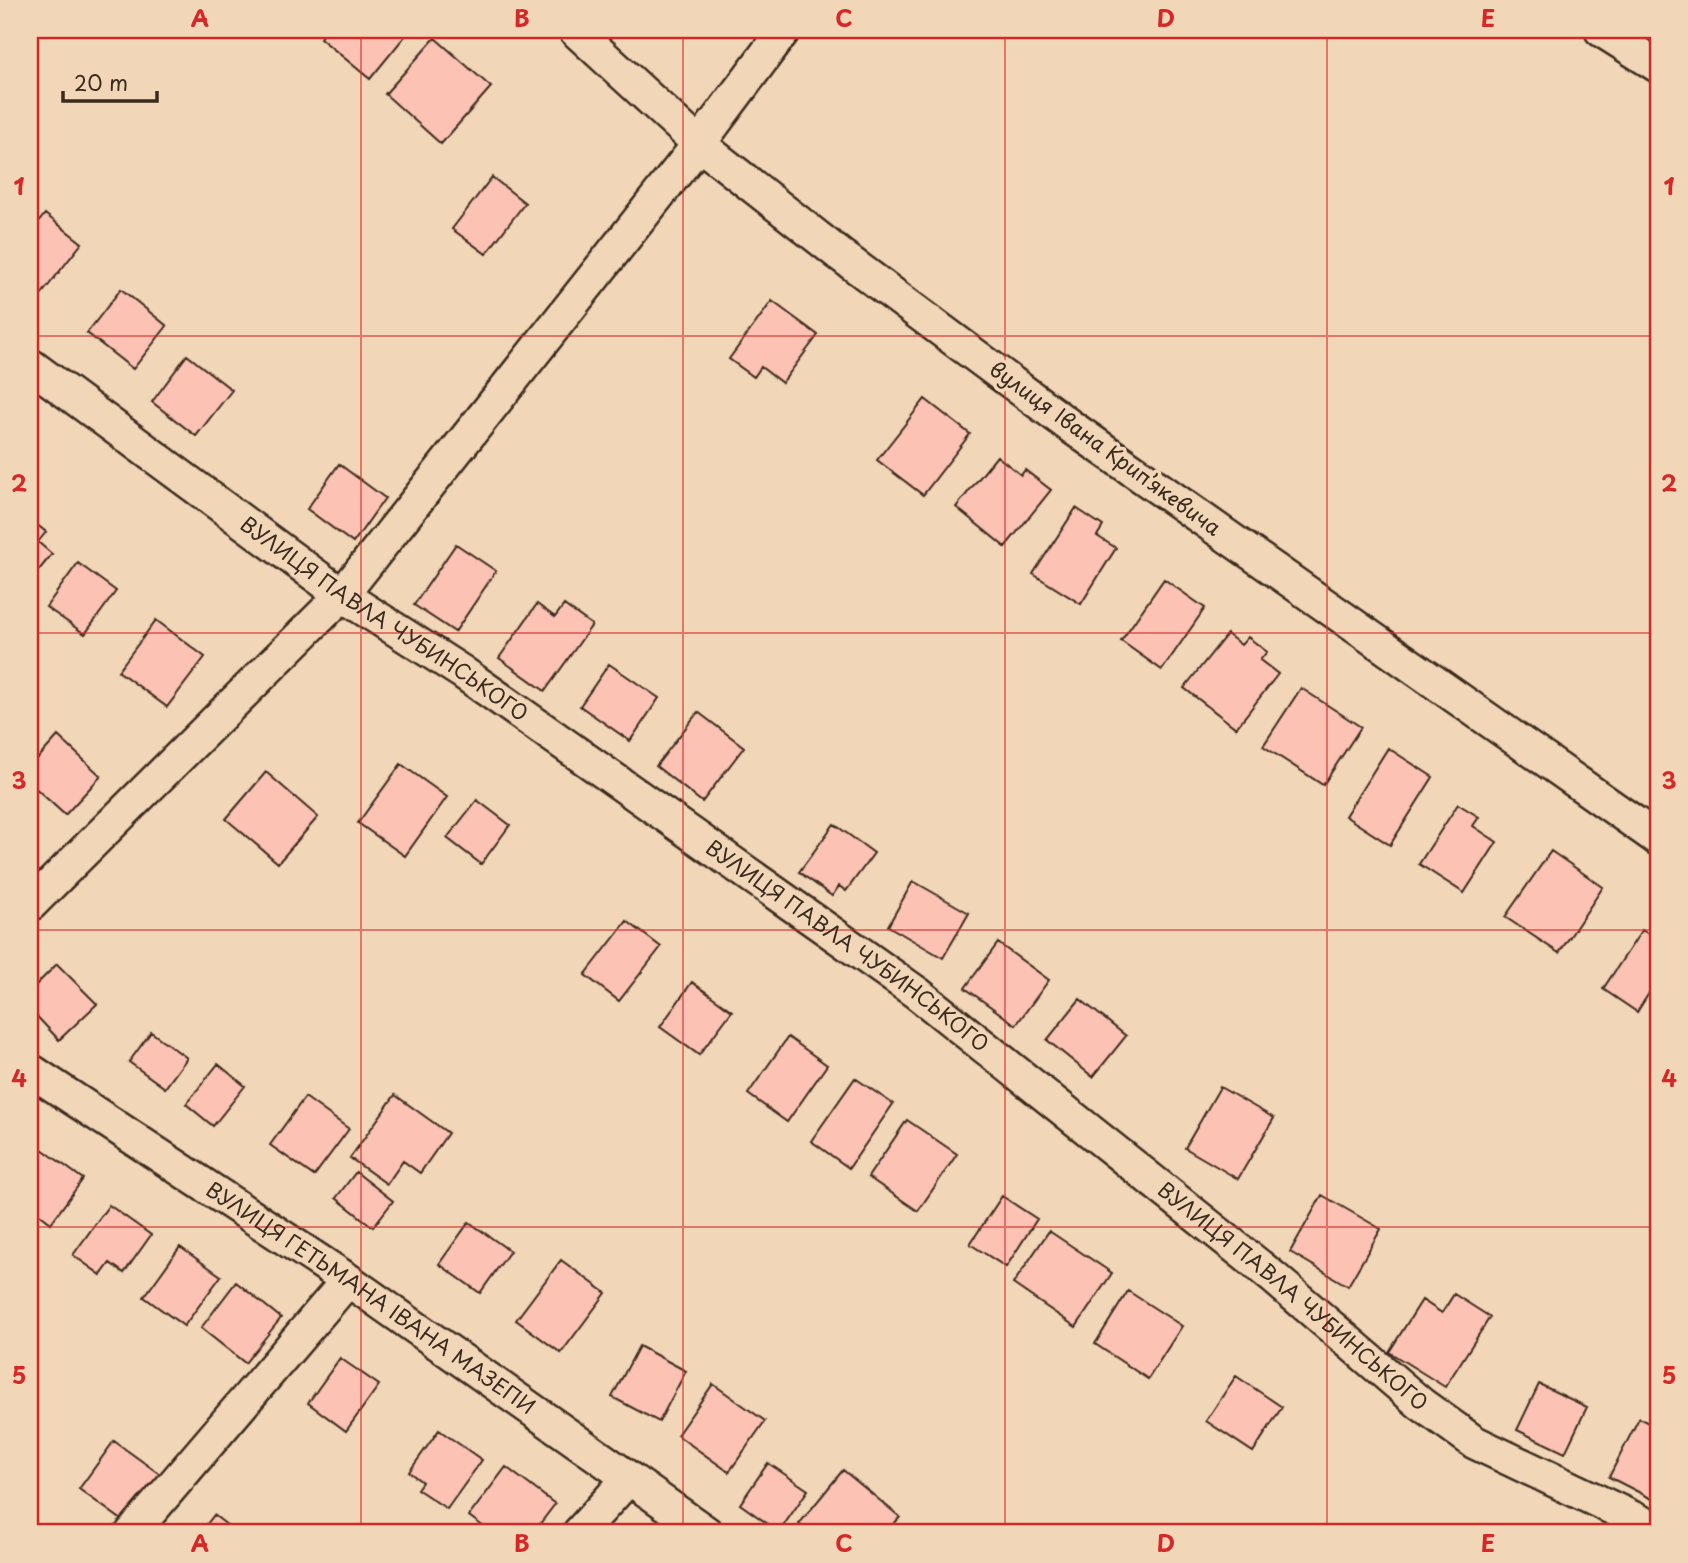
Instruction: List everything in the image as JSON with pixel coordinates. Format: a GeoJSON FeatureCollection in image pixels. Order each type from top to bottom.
{"type":"FeatureCollection","features":[{"type":"Feature","properties":{"kind":"street","name":"вулиця Івана Крипʼякевича"},"geometry":{"type":"LineString","coordinates":[[575,30],[699,144],[839,254],[1070,426],[1658,839]]}},
{"type":"Feature","properties":{"kind":"street"},"geometry":{"type":"LineString","coordinates":[[30,905],[342,595],[699,144],[785,30]]}},
{"type":"Feature","properties":{"kind":"street"},"geometry":{"type":"LineString","coordinates":[[1601,30],[1658,66]]}},
{"type":"Feature","properties":{"kind":"street","name":"ВУЛИЦЯ ПАВЛА ЧУБИНСЬКОГО"},"geometry":{"type":"LineString","coordinates":[[30,365],[342,595],[463,673],[917,993],[1273,1277],[1421,1404],[1474,1442],[1658,1530]]}},
{"type":"Feature","properties":{"kind":"street","name":"ВУЛИЦЯ ГЕТЬМАНА ІВАНА МАЗЕПИ"},"geometry":{"type":"LineString","coordinates":[[30,1070],[348,1280],[707,1533]]}},
{"type":"Feature","properties":{"kind":"street"},"geometry":{"type":"LineString","coordinates":[[132,1533],[348,1280]]}},
{"type":"Feature","properties":{"kind":"street"},"geometry":{"type":"LineString","coordinates":[[579,1533],[628,1479]]}},
{"type":"Feature","properties":{"kind":"building"},"geometry":{"type":"Polygon","coordinates":[[[326,30],[410,30],[370,79],[320,38],[326,30]]]}},
{"type":"Feature","properties":{"kind":"building"},"geometry":{"type":"Polygon","coordinates":[[[435,38],[491,87],[441,144],[385,94],[435,38]]]}},
{"type":"Feature","properties":{"kind":"building"},"geometry":{"type":"Polygon","coordinates":[[[492,177],[525,203],[486,254],[452,229],[492,177]]]}},
{"type":"Feature","properties":{"kind":"building"},"geometry":{"type":"Polygon","coordinates":[[[45,214],[82,243],[37,300],[30,295],[30,233],[45,214]]]}},
{"type":"Feature","properties":{"kind":"building"},"geometry":{"type":"Polygon","coordinates":[[[121,289],[167,326],[133,369],[87,333],[121,289]]]}},
{"type":"Feature","properties":{"kind":"building"},"geometry":{"type":"Polygon","coordinates":[[[772,301],[818,335],[782,383],[761,367],[754,377],[729,359],[772,301]]]}},
{"type":"Feature","properties":{"kind":"building"},"geometry":{"type":"Polygon","coordinates":[[[187,355],[232,390],[196,436],[152,402],[187,355]]]}},
{"type":"Feature","properties":{"kind":"building"},"geometry":{"type":"Polygon","coordinates":[[[925,399],[970,434],[923,495],[877,460],[925,399]]]}},
{"type":"Feature","properties":{"kind":"building"},"geometry":{"type":"Polygon","coordinates":[[[997,456],[1021,475],[1025,470],[1051,490],[1005,547],[956,507],[997,456]]]}},
{"type":"Feature","properties":{"kind":"building"},"geometry":{"type":"Polygon","coordinates":[[[339,464],[385,498],[353,543],[307,509],[339,464]]]}},
{"type":"Feature","properties":{"kind":"building"},"geometry":{"type":"Polygon","coordinates":[[[1076,508],[1103,526],[1097,536],[1116,548],[1081,604],[1033,574],[1076,508]]]}},
{"type":"Feature","properties":{"kind":"building"},"geometry":{"type":"Polygon","coordinates":[[[30,519],[46,532],[38,542],[52,554],[30,581],[30,519]]]}},
{"type":"Feature","properties":{"kind":"building"},"geometry":{"type":"Polygon","coordinates":[[[456,544],[496,571],[455,632],[414,605],[456,544]]]}},
{"type":"Feature","properties":{"kind":"building"},"geometry":{"type":"Polygon","coordinates":[[[78,563],[116,591],[85,634],[46,607],[78,563]]]}},
{"type":"Feature","properties":{"kind":"building"},"geometry":{"type":"Polygon","coordinates":[[[1164,579],[1205,608],[1162,670],[1121,641],[1164,579]]]}},
{"type":"Feature","properties":{"kind":"building"},"geometry":{"type":"Polygon","coordinates":[[[537,604],[555,617],[564,605],[592,625],[545,691],[499,658],[537,604]]]}},
{"type":"Feature","properties":{"kind":"building"},"geometry":{"type":"Polygon","coordinates":[[[156,620],[205,657],[167,707],[118,671],[156,620]]]}},
{"type":"Feature","properties":{"kind":"building"},"geometry":{"type":"Polygon","coordinates":[[[1227,634],[1241,645],[1248,637],[1267,652],[1260,660],[1278,674],[1236,728],[1184,688],[1227,634]]]}},
{"type":"Feature","properties":{"kind":"building"},"geometry":{"type":"Polygon","coordinates":[[[609,664],[659,698],[630,741],[580,706],[609,664]]]}},
{"type":"Feature","properties":{"kind":"building"},"geometry":{"type":"Polygon","coordinates":[[[1301,688],[1361,727],[1323,785],[1263,746],[1301,688]]]}},
{"type":"Feature","properties":{"kind":"building"},"geometry":{"type":"Polygon","coordinates":[[[698,712],[744,747],[702,802],[656,766],[698,712]]]}},
{"type":"Feature","properties":{"kind":"building"},"geometry":{"type":"Polygon","coordinates":[[[58,736],[101,776],[65,815],[30,783],[30,767],[58,736]]]}},
{"type":"Feature","properties":{"kind":"building"},"geometry":{"type":"Polygon","coordinates":[[[1388,748],[1433,777],[1390,845],[1345,816],[1388,748]]]}},
{"type":"Feature","properties":{"kind":"building"},"geometry":{"type":"Polygon","coordinates":[[[401,764],[447,797],[405,856],[358,823],[401,764]]]}},
{"type":"Feature","properties":{"kind":"building"},"geometry":{"type":"Polygon","coordinates":[[[266,772],[318,817],[278,863],[226,819],[266,772]]]}},
{"type":"Feature","properties":{"kind":"building"},"geometry":{"type":"Polygon","coordinates":[[[477,800],[510,825],[481,864],[447,838],[477,800]]]}},
{"type":"Feature","properties":{"kind":"building"},"geometry":{"type":"Polygon","coordinates":[[[1458,804],[1479,817],[1473,826],[1497,842],[1464,893],[1419,864],[1458,804]]]}},
{"type":"Feature","properties":{"kind":"building"},"geometry":{"type":"Polygon","coordinates":[[[834,824],[874,853],[846,891],[839,886],[832,896],[799,872],[834,824]]]}},
{"type":"Feature","properties":{"kind":"building"},"geometry":{"type":"Polygon","coordinates":[[[1551,851],[1603,887],[1559,953],[1505,917],[1551,851]]]}},
{"type":"Feature","properties":{"kind":"building"},"geometry":{"type":"Polygon","coordinates":[[[913,881],[969,913],[943,958],[888,926],[913,881]]]}},
{"type":"Feature","properties":{"kind":"building"},"geometry":{"type":"Polygon","coordinates":[[[627,921],[661,947],[619,1001],[585,975],[627,921]]]}},
{"type":"Feature","properties":{"kind":"building"},"geometry":{"type":"Polygon","coordinates":[[[1642,930],[1658,940],[1658,979],[1637,1012],[1603,989],[1642,930]]]}},
{"type":"Feature","properties":{"kind":"building"},"geometry":{"type":"Polygon","coordinates":[[[998,943],[1049,980],[1016,1025],[965,988],[998,943]]]}},
{"type":"Feature","properties":{"kind":"building"},"geometry":{"type":"Polygon","coordinates":[[[57,964],[97,1004],[59,1040],[30,1009],[30,991],[57,964]]]}},
{"type":"Feature","properties":{"kind":"building"},"geometry":{"type":"Polygon","coordinates":[[[692,982],[732,1011],[699,1055],[660,1027],[692,982]]]}},
{"type":"Feature","properties":{"kind":"building"},"geometry":{"type":"Polygon","coordinates":[[[1080,999],[1126,1036],[1093,1077],[1047,1040],[1080,999]]]}},
{"type":"Feature","properties":{"kind":"building"},"geometry":{"type":"Polygon","coordinates":[[[151,1032],[187,1058],[165,1088],[129,1062],[151,1032]]]}},
{"type":"Feature","properties":{"kind":"building"},"geometry":{"type":"Polygon","coordinates":[[[788,1037],[827,1065],[787,1122],[748,1094],[788,1037]]]}},
{"type":"Feature","properties":{"kind":"building"},"geometry":{"type":"Polygon","coordinates":[[[218,1064],[245,1086],[213,1126],[186,1104],[218,1064]]]}},
{"type":"Feature","properties":{"kind":"building"},"geometry":{"type":"Polygon","coordinates":[[[855,1078],[893,1104],[849,1168],[811,1141],[855,1078]]]}},
{"type":"Feature","properties":{"kind":"building"},"geometry":{"type":"Polygon","coordinates":[[[1220,1087],[1274,1118],[1238,1179],[1185,1148],[1220,1087]]]}},
{"type":"Feature","properties":{"kind":"building"},"geometry":{"type":"Polygon","coordinates":[[[395,1095],[448,1133],[420,1173],[403,1161],[387,1184],[350,1158],[395,1095]]]}},
{"type":"Feature","properties":{"kind":"building"},"geometry":{"type":"Polygon","coordinates":[[[305,1097],[349,1129],[314,1176],[270,1145],[305,1097]]]}},
{"type":"Feature","properties":{"kind":"building"},"geometry":{"type":"Polygon","coordinates":[[[907,1120],[957,1154],[918,1211],[868,1177],[907,1120]]]}},
{"type":"Feature","properties":{"kind":"building"},"geometry":{"type":"Polygon","coordinates":[[[42,1149],[83,1179],[51,1223],[30,1207],[30,1165],[42,1149]]]}},
{"type":"Feature","properties":{"kind":"building"},"geometry":{"type":"Polygon","coordinates":[[[356,1172],[393,1201],[373,1227],[336,1198],[356,1172]]]}},
{"type":"Feature","properties":{"kind":"building"},"geometry":{"type":"Polygon","coordinates":[[[1322,1195],[1381,1229],[1348,1286],[1290,1252],[1322,1195]]]}},
{"type":"Feature","properties":{"kind":"building"},"geometry":{"type":"Polygon","coordinates":[[[1002,1196],[1037,1219],[1006,1267],[970,1244],[1002,1196]]]}},
{"type":"Feature","properties":{"kind":"building"},"geometry":{"type":"Polygon","coordinates":[[[109,1205],[151,1235],[124,1273],[110,1263],[101,1275],[73,1255],[109,1205]]]}},
{"type":"Feature","properties":{"kind":"building"},"geometry":{"type":"Polygon","coordinates":[[[469,1222],[510,1251],[480,1293],[439,1264],[469,1222]]]}},
{"type":"Feature","properties":{"kind":"building"},"geometry":{"type":"Polygon","coordinates":[[[1049,1231],[1112,1273],[1076,1327],[1013,1284],[1049,1231]]]}},
{"type":"Feature","properties":{"kind":"building"},"geometry":{"type":"Polygon","coordinates":[[[180,1247],[221,1276],[184,1326],[144,1297],[180,1247]]]}},
{"type":"Feature","properties":{"kind":"building"},"geometry":{"type":"Polygon","coordinates":[[[561,1260],[606,1293],[561,1353],[516,1320],[561,1260]]]}},
{"type":"Feature","properties":{"kind":"building"},"geometry":{"type":"Polygon","coordinates":[[[236,1282],[281,1318],[245,1363],[201,1328],[236,1282]]]}},
{"type":"Feature","properties":{"kind":"building"},"geometry":{"type":"Polygon","coordinates":[[[1128,1291],[1182,1326],[1148,1379],[1095,1344],[1128,1291]]]}},
{"type":"Feature","properties":{"kind":"building"},"geometry":{"type":"Polygon","coordinates":[[[1454,1294],[1490,1317],[1445,1387],[1389,1352],[1422,1300],[1442,1313],[1454,1294]]]}},
{"type":"Feature","properties":{"kind":"building"},"geometry":{"type":"Polygon","coordinates":[[[639,1346],[686,1371],[659,1422],[612,1397],[639,1346]]]}},
{"type":"Feature","properties":{"kind":"building"},"geometry":{"type":"Polygon","coordinates":[[[340,1358],[379,1385],[346,1431],[308,1403],[340,1358]]]}},
{"type":"Feature","properties":{"kind":"building"},"geometry":{"type":"Polygon","coordinates":[[[1236,1376],[1282,1407],[1253,1452],[1206,1421],[1236,1376]]]}},
{"type":"Feature","properties":{"kind":"building"},"geometry":{"type":"Polygon","coordinates":[[[713,1384],[765,1421],[729,1472],[677,1435],[713,1384]]]}},
{"type":"Feature","properties":{"kind":"building"},"geometry":{"type":"Polygon","coordinates":[[[1539,1384],[1587,1407],[1565,1453],[1517,1430],[1539,1384]]]}},
{"type":"Feature","properties":{"kind":"building"},"geometry":{"type":"Polygon","coordinates":[[[1639,1418],[1658,1428],[1658,1502],[1609,1477],[1639,1418]]]}},
{"type":"Feature","properties":{"kind":"building"},"geometry":{"type":"Polygon","coordinates":[[[439,1430],[482,1460],[447,1509],[417,1489],[422,1482],[409,1472],[439,1430]]]}},
{"type":"Feature","properties":{"kind":"building"},"geometry":{"type":"Polygon","coordinates":[[[114,1441],[161,1475],[126,1523],[79,1489],[114,1441]]]}},
{"type":"Feature","properties":{"kind":"building"},"geometry":{"type":"Polygon","coordinates":[[[768,1463],[808,1490],[779,1532],[740,1504],[768,1463]]]}},
{"type":"Feature","properties":{"kind":"building"},"geometry":{"type":"Polygon","coordinates":[[[506,1467],[555,1504],[533,1533],[492,1533],[469,1516],[506,1467]]]}},
{"type":"Feature","properties":{"kind":"building"},"geometry":{"type":"Polygon","coordinates":[[[843,1470],[900,1517],[886,1533],[810,1533],[799,1524],[843,1470]]]}},
{"type":"Feature","properties":{"kind":"building"},"geometry":{"type":"Polygon","coordinates":[[[214,1515],[237,1533],[200,1533],[214,1515]]]}}]}
